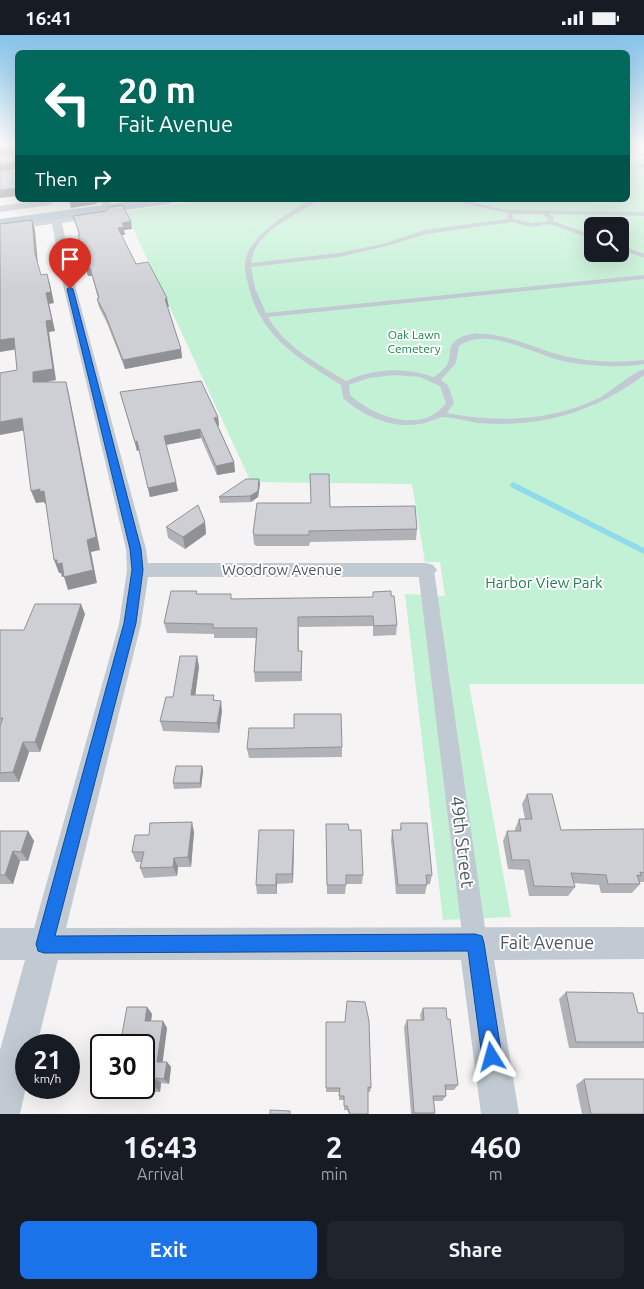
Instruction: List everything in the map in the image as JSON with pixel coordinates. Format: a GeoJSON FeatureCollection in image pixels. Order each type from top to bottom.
{"type":"FeatureCollection","features":[{"type":"Feature","properties":{"kind":"main road"},"geometry":{"type":"LineString","coordinates":[[0,217],[103,204],[136,202]]}},
{"type":"Feature","properties":{"kind":"main road"},"geometry":{"type":"LineString","coordinates":[[0,223],[52,210]]}},
{"type":"Feature","properties":{"kind":"street"},"geometry":{"type":"LineString","coordinates":[[0,209],[52,210]]}},
{"type":"Feature","properties":{"kind":"street"},"geometry":{"type":"LineString","coordinates":[[0,228],[52,210]]}},
{"type":"Feature","properties":{"kind":"street"},"geometry":{"type":"LineString","coordinates":[[1,1114],[44,944],[130,623],[138,570],[136,549],[70,289],[52,210]]}},
{"type":"Feature","properties":{"kind":"street","name":"Woodrow Avenue"},"geometry":{"type":"LineString","coordinates":[[138,570],[426,570]]}},
{"type":"Feature","properties":{"kind":"street","name":"49th Street"},"geometry":{"type":"LineString","coordinates":[[426,570],[475,943],[500,1114]]}},
{"type":"Feature","properties":{"kind":"street","name":"Fait Avenue"},"geometry":{"type":"LineString","coordinates":[[0,944],[644,943]]}},
{"type":"Feature","properties":{"kind":"lane"},"geometry":{"type":"LineString","coordinates":[[312,202],[282,220],[262,238],[249,257],[254,294],[277,336],[344,384],[346,396],[368,415],[380,419],[419,421],[442,414],[463,419],[512,421],[561,413],[590,405],[644,371]]}},
{"type":"Feature","properties":{"kind":"lane"},"geometry":{"type":"LineString","coordinates":[[462,202],[513,212],[644,214]]}},
{"type":"Feature","properties":{"kind":"lane"},"geometry":{"type":"LineString","coordinates":[[511,220],[508,216],[513,212]]}},
{"type":"Feature","properties":{"kind":"lane"},"geometry":{"type":"LineString","coordinates":[[544,213],[551,217],[550,222]]}},
{"type":"Feature","properties":{"kind":"lane"},"geometry":{"type":"LineString","coordinates":[[249,265],[339,255],[384,245],[425,231],[511,220],[532,225],[550,222],[584,234]]}},
{"type":"Feature","properties":{"kind":"lane"},"geometry":{"type":"LineString","coordinates":[[629,250],[644,256]]}},
{"type":"Feature","properties":{"kind":"lane"},"geometry":{"type":"LineString","coordinates":[[264,315],[644,277]]}},
{"type":"Feature","properties":{"kind":"lane"},"geometry":{"type":"LineString","coordinates":[[436,380],[452,363],[454,347],[458,343],[474,337],[502,339],[554,356],[580,361],[620,364],[644,362]]}},
{"type":"Feature","properties":{"kind":"lane"},"geometry":{"type":"LineString","coordinates":[[344,384],[367,377],[395,374],[423,376],[444,385],[450,403],[442,414]]}},
{"type":"Feature","properties":{"kind":"green space","name":"Oak Lawn Cemetery"},"geometry":{"type":"Polygon","coordinates":[[[630,193],[644,193],[644,684],[469,684],[511,917],[443,920],[405,594],[445,596],[440,562],[425,562],[412,484],[251,482],[125,211],[192,202],[630,202],[630,193]]]}},
{"type":"Feature","properties":{"kind":"building"},"geometry":{"type":"Polygon","coordinates":[[[122,205],[131,221],[122,223],[124,227],[118,228],[136,264],[148,262],[167,298],[165,299],[181,349],[123,360],[97,299],[99,298],[90,268],[86,268],[78,235],[80,235],[73,216],[106,211],[110,207],[122,205]]]}},
{"type":"Feature","properties":{"kind":"building"},"geometry":{"type":"Polygon","coordinates":[[[32,220],[35,254],[41,275],[47,274],[51,292],[46,293],[52,320],[46,321],[53,369],[33,372],[33,382],[66,382],[96,537],[87,540],[93,570],[64,577],[62,563],[57,564],[57,560],[54,560],[44,491],[40,492],[40,489],[31,491],[22,418],[0,422],[0,373],[17,370],[14,338],[0,340],[0,224],[32,220]]]}},
{"type":"Feature","properties":{"kind":"building"},"geometry":{"type":"Polygon","coordinates":[[[201,381],[218,417],[214,418],[234,462],[216,466],[200,429],[164,436],[176,482],[148,488],[137,441],[135,442],[120,392],[201,381]]]}},
{"type":"Feature","properties":{"kind":"building"},"geometry":{"type":"Polygon","coordinates":[[[310,474],[329,474],[330,507],[415,506],[417,529],[309,531],[309,535],[255,535],[253,533],[257,503],[311,503],[310,474]]]}},
{"type":"Feature","properties":{"kind":"building"},"geometry":{"type":"Polygon","coordinates":[[[246,479],[259,479],[258,491],[250,496],[219,497],[246,479]]]}},
{"type":"Feature","properties":{"kind":"building"},"geometry":{"type":"Polygon","coordinates":[[[198,505],[205,522],[183,537],[166,527],[198,505]]]}},
{"type":"Feature","properties":{"kind":"building"},"geometry":{"type":"Polygon","coordinates":[[[171,591],[197,591],[196,594],[231,594],[231,599],[373,597],[373,592],[391,591],[391,596],[394,596],[397,625],[374,626],[373,616],[298,617],[298,651],[302,651],[301,672],[254,672],[257,628],[213,628],[213,624],[164,623],[171,591]]]}},
{"type":"Feature","properties":{"kind":"building"},"geometry":{"type":"Polygon","coordinates":[[[35,604],[81,604],[35,742],[23,742],[13,772],[0,773],[0,726],[3,718],[0,718],[0,630],[24,630],[35,604]]]}},
{"type":"Feature","properties":{"kind":"building"},"geometry":{"type":"Polygon","coordinates":[[[180,656],[197,656],[191,695],[214,695],[213,700],[221,701],[217,723],[160,721],[166,697],[173,697],[180,656]]]}},
{"type":"Feature","properties":{"kind":"building"},"geometry":{"type":"Polygon","coordinates":[[[294,714],[341,714],[342,747],[247,749],[249,728],[294,728],[294,714]]]}},
{"type":"Feature","properties":{"kind":"building"},"geometry":{"type":"Polygon","coordinates":[[[176,766],[202,766],[200,783],[173,783],[176,766]]]}},
{"type":"Feature","properties":{"kind":"building"},"geometry":{"type":"Polygon","coordinates":[[[527,794],[552,794],[561,830],[644,829],[644,873],[640,872],[641,876],[637,875],[640,884],[608,884],[606,875],[571,873],[575,887],[534,886],[529,860],[512,860],[507,831],[521,831],[519,819],[532,819],[527,794]]]}},
{"type":"Feature","properties":{"kind":"building"},"geometry":{"type":"Polygon","coordinates":[[[192,822],[188,857],[174,858],[173,867],[140,868],[144,852],[132,852],[135,835],[149,835],[150,823],[192,822]]]}},
{"type":"Feature","properties":{"kind":"building"},"geometry":{"type":"Polygon","coordinates":[[[401,823],[427,823],[432,875],[426,875],[427,885],[398,885],[392,830],[401,830],[401,823]]]}},
{"type":"Feature","properties":{"kind":"building"},"geometry":{"type":"Polygon","coordinates":[[[326,824],[348,824],[349,830],[361,830],[363,875],[346,875],[346,885],[327,885],[326,824]]]}},
{"type":"Feature","properties":{"kind":"building"},"geometry":{"type":"Polygon","coordinates":[[[259,830],[294,830],[292,874],[276,874],[276,885],[256,885],[259,830]]]}},
{"type":"Feature","properties":{"kind":"building"},"geometry":{"type":"Polygon","coordinates":[[[0,831],[28,831],[21,852],[13,851],[5,875],[0,875],[0,831]]]}},
{"type":"Feature","properties":{"kind":"building"},"geometry":{"type":"Polygon","coordinates":[[[566,992],[633,993],[638,1013],[644,1013],[644,1042],[576,1042],[566,992]]]}},
{"type":"Feature","properties":{"kind":"building"},"geometry":{"type":"Polygon","coordinates":[[[347,1001],[365,1002],[369,1021],[371,1088],[368,1087],[368,1114],[350,1114],[347,1106],[344,1106],[344,1096],[339,1096],[340,1088],[326,1088],[326,1022],[345,1022],[347,1001]]]}},
{"type":"Feature","properties":{"kind":"building"},"geometry":{"type":"Polygon","coordinates":[[[127,1007],[147,1007],[145,1021],[163,1021],[157,1062],[167,1062],[164,1079],[156,1078],[155,1087],[155,1034],[122,1034],[127,1007]]]}},
{"type":"Feature","properties":{"kind":"building"},"geometry":{"type":"Polygon","coordinates":[[[423,1008],[446,1008],[447,1019],[450,1019],[458,1085],[445,1085],[446,1096],[433,1096],[435,1113],[414,1113],[407,1020],[424,1020],[423,1008]]]}},
{"type":"Feature","properties":{"kind":"building"},"geometry":{"type":"Polygon","coordinates":[[[584,1079],[644,1079],[644,1114],[591,1114],[584,1079]]]}},
{"type":"Feature","properties":{"kind":"building"},"geometry":{"type":"Polygon","coordinates":[[[270,1110],[290,1111],[290,1114],[270,1114],[270,1110]]]}},
{"type":"Feature","properties":{"kind":"waterway"},"geometry":{"type":"LineString","coordinates":[[513,485],[644,551]]}},
{"type":"Feature","properties":{"kind":"route"},"geometry":{"type":"LineString","coordinates":[[70,289],[116,479],[136,549],[138,570],[130,623],[44,944],[475,943],[492,1057]]}},
{"type":"Feature","properties":{"kind":"park label","name":"Harbor View Park"},"geometry":{"type":"Point","coordinates":[544,583]}}]}
